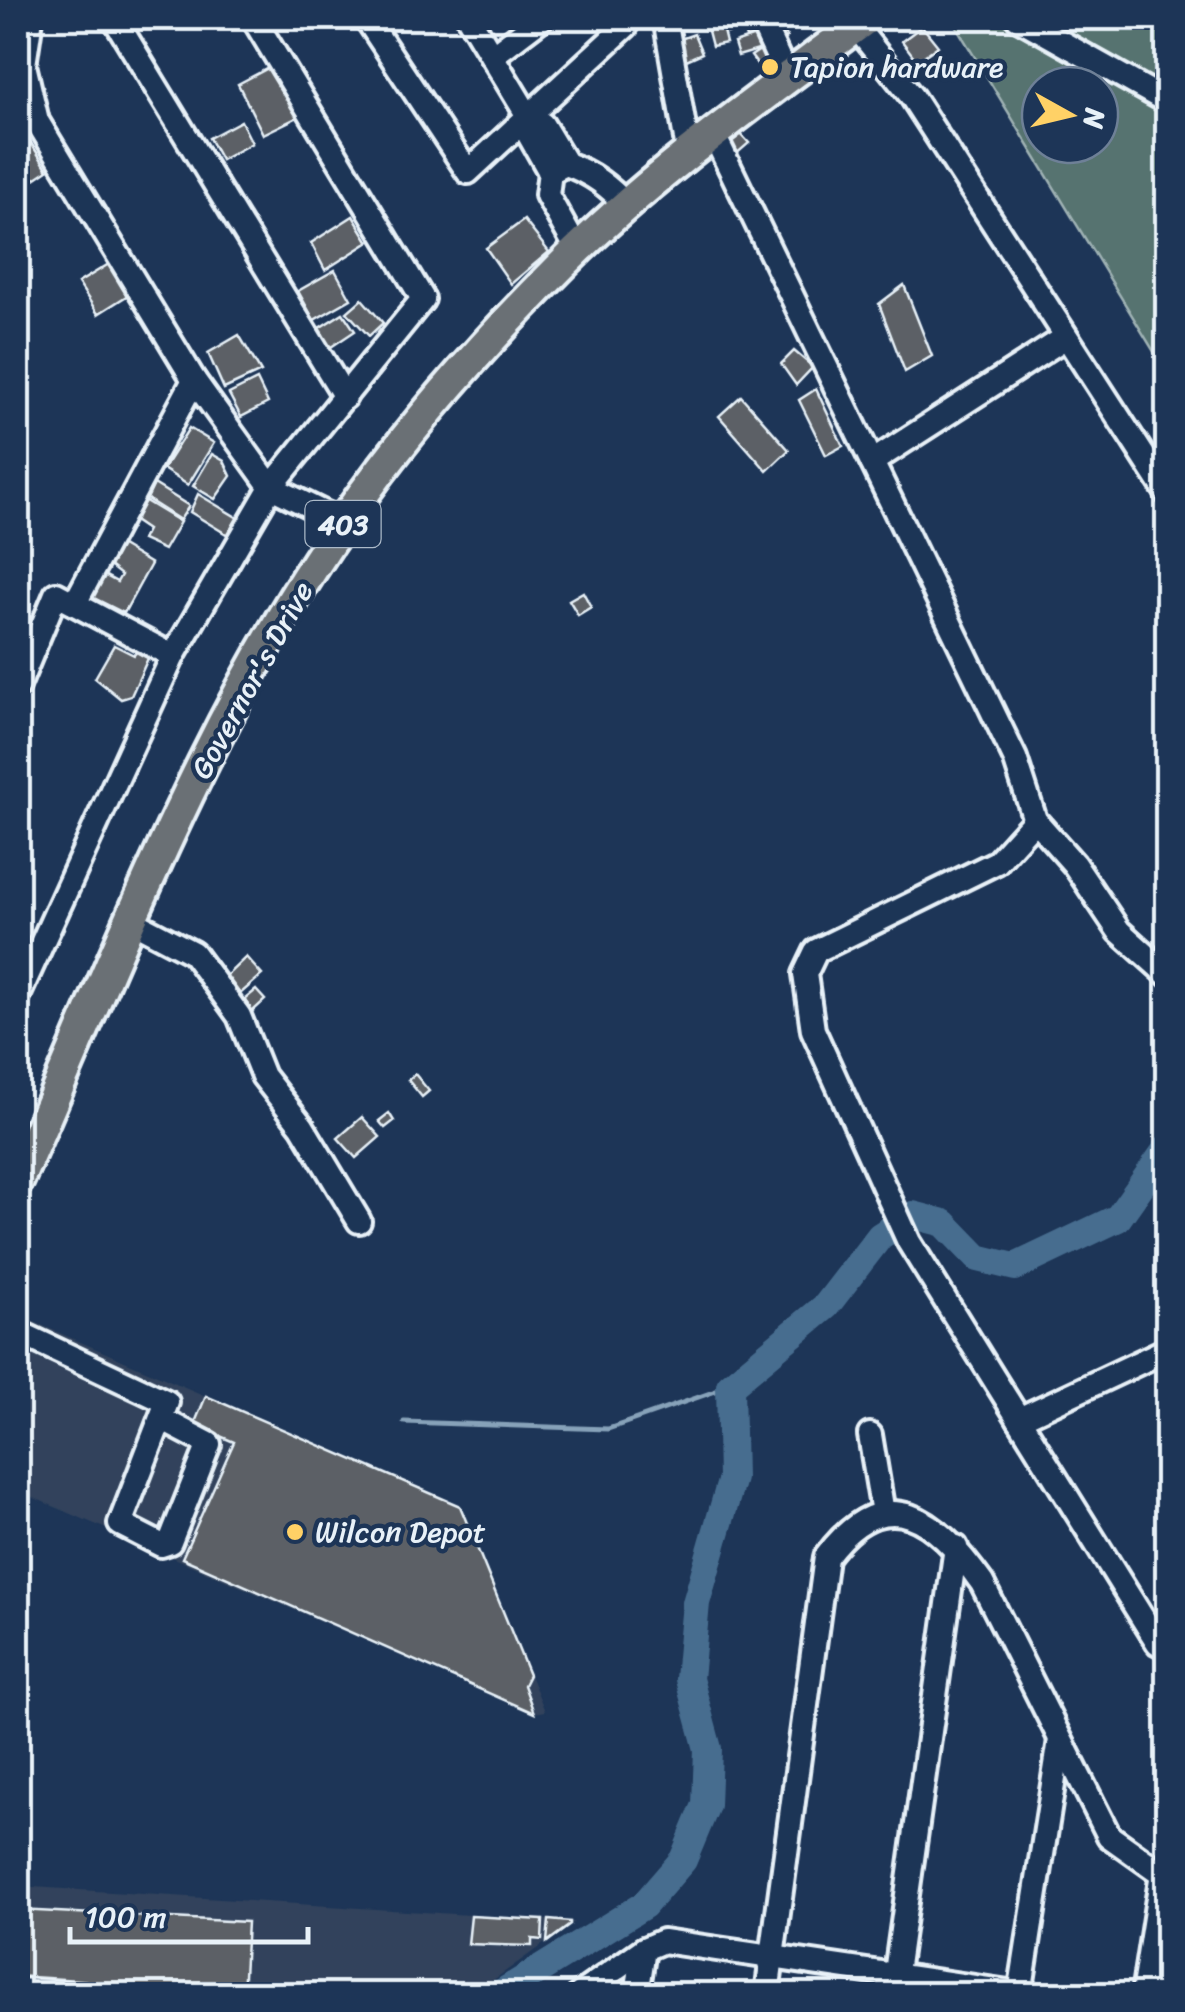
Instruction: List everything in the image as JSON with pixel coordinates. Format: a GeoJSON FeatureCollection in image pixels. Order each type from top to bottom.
{"type":"FeatureCollection","features":[{"type":"Feature","properties":{"kind":"main road","name":"Governor's Drive"},"geometry":{"type":"LineString","coordinates":[[18,1180],[188,795],[254,670],[344,523],[448,389],[578,251],[714,134],[861,20]]}},
{"type":"Feature","properties":{"kind":"street"},"geometry":{"type":"LineString","coordinates":[[31,18],[24,64],[36,121],[194,380],[271,488],[344,523]]}},
{"type":"Feature","properties":{"kind":"street"},"geometry":{"type":"LineString","coordinates":[[114,18],[346,397]]}},
{"type":"Feature","properties":{"kind":"street"},"geometry":{"type":"LineString","coordinates":[[18,996],[173,656],[271,488],[422,299],[253,18]]}},
{"type":"Feature","properties":{"kind":"street"},"geometry":{"type":"LineString","coordinates":[[366,18],[468,172],[626,26]]}},
{"type":"Feature","properties":{"kind":"street"},"geometry":{"type":"LineString","coordinates":[[469,18],[528,116],[542,124],[558,168],[546,195],[578,251]]}},
{"type":"Feature","properties":{"kind":"street"},"geometry":{"type":"LineString","coordinates":[[492,56],[542,18]]}},
{"type":"Feature","properties":{"kind":"street"},"geometry":{"type":"LineString","coordinates":[[665,18],[689,156]]}},
{"type":"Feature","properties":{"kind":"street"},"geometry":{"type":"LineString","coordinates":[[760,18],[788,79]]}},
{"type":"Feature","properties":{"kind":"street"},"geometry":{"type":"LineString","coordinates":[[1018,18],[1168,102]]}},
{"type":"Feature","properties":{"kind":"street"},"geometry":{"type":"LineString","coordinates":[[861,20],[1168,494]]}},
{"type":"Feature","properties":{"kind":"street"},"geometry":{"type":"LineString","coordinates":[[714,134],[1015,758],[1035,820],[1074,864],[1119,931],[1168,976]]}},
{"type":"Feature","properties":{"kind":"street"},"geometry":{"type":"LineString","coordinates":[[558,168],[604,182],[629,207]]}},
{"type":"Feature","properties":{"kind":"street"},"geometry":{"type":"LineString","coordinates":[[872,462],[1066,337]]}},
{"type":"Feature","properties":{"kind":"street"},"geometry":{"type":"LineString","coordinates":[[75,604],[194,380]]}},
{"type":"Feature","properties":{"kind":"street"},"geometry":{"type":"LineString","coordinates":[[18,686],[56,594],[173,656]]}},
{"type":"Feature","properties":{"kind":"street"},"geometry":{"type":"LineString","coordinates":[[1035,820],[997,862],[816,950],[805,974],[814,1030],[909,1242],[1158,1643],[1168,1647]]}},
{"type":"Feature","properties":{"kind":"street"},"geometry":{"type":"LineString","coordinates":[[132,921],[193,953],[238,1016],[262,1076],[302,1126],[359,1221]]}},
{"type":"Feature","properties":{"kind":"street"},"geometry":{"type":"LineString","coordinates":[[18,1332],[167,1402],[120,1524],[161,1545],[170,1542],[209,1444],[163,1420]]}},
{"type":"Feature","properties":{"kind":"street"},"geometry":{"type":"LineString","coordinates":[[1020,1419],[1168,1349]]}},
{"type":"Feature","properties":{"kind":"street"},"geometry":{"type":"LineString","coordinates":[[870,1435],[883,1513]]}},
{"type":"Feature","properties":{"kind":"street"},"geometry":{"type":"LineString","coordinates":[[767,1994],[826,1556],[842,1536],[883,1513],[918,1518],[940,1530],[956,1547],[982,1583],[1109,1836],[1164,1876],[1143,1994]]}},
{"type":"Feature","properties":{"kind":"street"},"geometry":{"type":"LineString","coordinates":[[895,1985],[956,1547]]}},
{"type":"Feature","properties":{"kind":"street"},"geometry":{"type":"LineString","coordinates":[[580,1994],[644,1949],[663,1942],[772,1958],[895,1985],[1020,1994],[1060,1740]]}},
{"type":"Feature","properties":{"kind":"street"},"geometry":{"type":"LineString","coordinates":[[638,1994],[644,1949]]}},
{"type":"Feature","properties":{"kind":"street"},"geometry":{"type":"LineString","coordinates":[[18,1990],[82,1994]]}},
{"type":"Feature","properties":{"kind":"shaded area","name":"Wilcon Depot"},"geometry":{"type":"Polygon","coordinates":[[[18,1315],[460,1506],[545,1711],[534,1713],[18,1491],[18,1315]]]}},
{"type":"Feature","properties":{"kind":"shaded area"},"geometry":{"type":"Polygon","coordinates":[[[18,1886],[574,1922],[474,1994],[18,1994],[18,1886]]]}},
{"type":"Feature","properties":{"kind":"green space"},"geometry":{"type":"Polygon","coordinates":[[[951,18],[1167,18],[1167,373],[1040,165],[1120,165],[1120,65],[1020,65],[1020,131],[951,18]]]}},
{"type":"Feature","properties":{"kind":"building"},"geometry":{"type":"Polygon","coordinates":[[[744,18],[747,25],[728,33],[723,22],[744,18]]]}},
{"type":"Feature","properties":{"kind":"building"},"geometry":{"type":"Polygon","coordinates":[[[780,19],[787,37],[774,43],[766,25],[780,19]]]}},
{"type":"Feature","properties":{"kind":"building"},"geometry":{"type":"Polygon","coordinates":[[[721,23],[726,43],[712,46],[707,27],[721,23]]]}},
{"type":"Feature","properties":{"kind":"building"},"geometry":{"type":"Polygon","coordinates":[[[757,23],[760,33],[746,38],[743,29],[757,23]]]}},
{"type":"Feature","properties":{"kind":"building"},"geometry":{"type":"Polygon","coordinates":[[[922,26],[938,46],[917,61],[902,41],[922,26]]]}},
{"type":"Feature","properties":{"kind":"building"},"geometry":{"type":"Polygon","coordinates":[[[694,34],[702,53],[684,61],[675,41],[694,34]]]}},
{"type":"Feature","properties":{"kind":"building"},"geometry":{"type":"Polygon","coordinates":[[[758,35],[762,49],[738,56],[734,43],[758,35]]]}},
{"type":"Feature","properties":{"kind":"building"},"geometry":{"type":"Polygon","coordinates":[[[760,50],[768,62],[760,68],[751,56],[760,50]]]}},
{"type":"Feature","properties":{"kind":"building"},"geometry":{"type":"Polygon","coordinates":[[[945,60],[952,66],[945,75],[938,69],[945,60]]]}},
{"type":"Feature","properties":{"kind":"building"},"geometry":{"type":"Polygon","coordinates":[[[274,65],[300,116],[263,134],[238,84],[274,65]]]}},
{"type":"Feature","properties":{"kind":"building"},"geometry":{"type":"Polygon","coordinates":[[[241,121],[252,143],[221,160],[209,138],[241,121]]]}},
{"type":"Feature","properties":{"kind":"building"},"geometry":{"type":"Polygon","coordinates":[[[739,132],[749,143],[734,156],[724,145],[739,132]]]}},
{"type":"Feature","properties":{"kind":"building"},"geometry":{"type":"Polygon","coordinates":[[[29,140],[48,170],[18,190],[18,148],[29,140]]]}},
{"type":"Feature","properties":{"kind":"building"},"geometry":{"type":"Polygon","coordinates":[[[353,216],[369,242],[325,270],[311,243],[353,216]]]}},
{"type":"Feature","properties":{"kind":"building"},"geometry":{"type":"Polygon","coordinates":[[[524,220],[549,252],[511,284],[486,248],[524,220]]]}},
{"type":"Feature","properties":{"kind":"building"},"geometry":{"type":"Polygon","coordinates":[[[109,264],[128,295],[98,314],[78,283],[109,264]]]}},
{"type":"Feature","properties":{"kind":"building"},"geometry":{"type":"Polygon","coordinates":[[[335,270],[351,299],[314,320],[298,291],[335,270]]]}},
{"type":"Feature","properties":{"kind":"building"},"geometry":{"type":"Polygon","coordinates":[[[904,285],[932,356],[905,372],[879,304],[904,285]]]}},
{"type":"Feature","properties":{"kind":"building"},"geometry":{"type":"Polygon","coordinates":[[[362,299],[383,323],[369,336],[347,312],[362,299]]]}},
{"type":"Feature","properties":{"kind":"building"},"geometry":{"type":"Polygon","coordinates":[[[343,313],[355,331],[328,349],[316,330],[343,313]]]}},
{"type":"Feature","properties":{"kind":"building"},"geometry":{"type":"Polygon","coordinates":[[[239,335],[261,372],[224,389],[208,353],[239,335]]]}},
{"type":"Feature","properties":{"kind":"building"},"geometry":{"type":"Polygon","coordinates":[[[794,351],[813,367],[796,385],[781,364],[794,351]]]}},
{"type":"Feature","properties":{"kind":"building"},"geometry":{"type":"Polygon","coordinates":[[[257,380],[268,403],[241,417],[229,394],[257,380]]]}},
{"type":"Feature","properties":{"kind":"building"},"geometry":{"type":"Polygon","coordinates":[[[816,389],[843,446],[826,455],[799,400],[816,389]]]}},
{"type":"Feature","properties":{"kind":"building"},"geometry":{"type":"Polygon","coordinates":[[[741,396],[789,450],[767,471],[719,416],[741,396]]]}},
{"type":"Feature","properties":{"kind":"building"},"geometry":{"type":"Polygon","coordinates":[[[189,428],[214,443],[188,485],[163,469],[189,428]]]}},
{"type":"Feature","properties":{"kind":"building"},"geometry":{"type":"Polygon","coordinates":[[[212,454],[224,461],[231,476],[215,499],[193,486],[212,454]]]}},
{"type":"Feature","properties":{"kind":"building"},"geometry":{"type":"Polygon","coordinates":[[[154,484],[189,506],[180,520],[147,499],[154,484]]]}},
{"type":"Feature","properties":{"kind":"building"},"geometry":{"type":"Polygon","coordinates":[[[198,494],[238,518],[228,535],[190,512],[198,494]]]}},
{"type":"Feature","properties":{"kind":"building"},"geometry":{"type":"Polygon","coordinates":[[[142,499],[180,522],[164,550],[142,540],[147,530],[131,519],[142,499]]]}},
{"type":"Feature","properties":{"kind":"building"},"geometry":{"type":"Polygon","coordinates":[[[118,544],[151,564],[124,613],[88,595],[100,573],[117,582],[121,575],[107,564],[118,544]]]}},
{"type":"Feature","properties":{"kind":"building"},"geometry":{"type":"Polygon","coordinates":[[[583,592],[591,607],[578,615],[569,600],[583,592]]]}},
{"type":"Feature","properties":{"kind":"building"},"geometry":{"type":"Polygon","coordinates":[[[114,645],[134,655],[138,650],[149,656],[131,696],[121,699],[95,678],[114,645]]]}},
{"type":"Feature","properties":{"kind":"building"},"geometry":{"type":"Polygon","coordinates":[[[18,933],[29,937],[18,960],[18,933]]]}},
{"type":"Feature","properties":{"kind":"building"},"geometry":{"type":"Polygon","coordinates":[[[246,957],[262,975],[240,994],[225,977],[246,957]]]}},
{"type":"Feature","properties":{"kind":"building"},"geometry":{"type":"Polygon","coordinates":[[[256,990],[265,1000],[253,1011],[244,1000],[256,990]]]}},
{"type":"Feature","properties":{"kind":"building"},"geometry":{"type":"Polygon","coordinates":[[[415,1074],[429,1091],[422,1097],[408,1080],[415,1074]]]}},
{"type":"Feature","properties":{"kind":"building"},"geometry":{"type":"Polygon","coordinates":[[[389,1113],[394,1121],[385,1128],[379,1121],[389,1113]]]}},
{"type":"Feature","properties":{"kind":"building"},"geometry":{"type":"Polygon","coordinates":[[[362,1117],[380,1137],[356,1158],[338,1138],[362,1117]]]}},
{"type":"Feature","properties":{"kind":"building","name":"Wilcon Depot"},"geometry":{"type":"Polygon","coordinates":[[[206,1396],[460,1506],[529,1675],[524,1685],[534,1713],[182,1558],[234,1442],[194,1425],[206,1396]]]}},
{"type":"Feature","properties":{"kind":"building"},"geometry":{"type":"Polygon","coordinates":[[[18,1910],[247,1922],[243,1994],[18,1985],[18,1910]]]}},
{"type":"Feature","properties":{"kind":"building"},"geometry":{"type":"Polygon","coordinates":[[[471,1916],[543,1920],[542,1940],[532,1939],[532,1946],[468,1944],[471,1916]]]}},
{"type":"Feature","properties":{"kind":"building"},"geometry":{"type":"Polygon","coordinates":[[[549,1920],[570,1925],[547,1942],[549,1920]]]}},
{"type":"Feature","properties":{"kind":"waterway"},"geometry":{"type":"LineString","coordinates":[[500,1994],[644,1905],[683,1860],[706,1805],[708,1749],[689,1679],[696,1603],[732,1478],[730,1386],[826,1306],[880,1236],[913,1215],[944,1223],[978,1258],[1015,1267],[1118,1218],[1168,1147]]}},
{"type":"Feature","properties":{"kind":"waterway"},"geometry":{"type":"LineString","coordinates":[[404,1422],[608,1429],[730,1386]]}},
{"type":"Feature","properties":{"kind":"place","name":"Tapion hardware"},"geometry":{"type":"Point","coordinates":[770,67]}},
{"type":"Feature","properties":{"kind":"place","name":"Wilcon Depot"},"geometry":{"type":"Point","coordinates":[295,1532]}}]}
